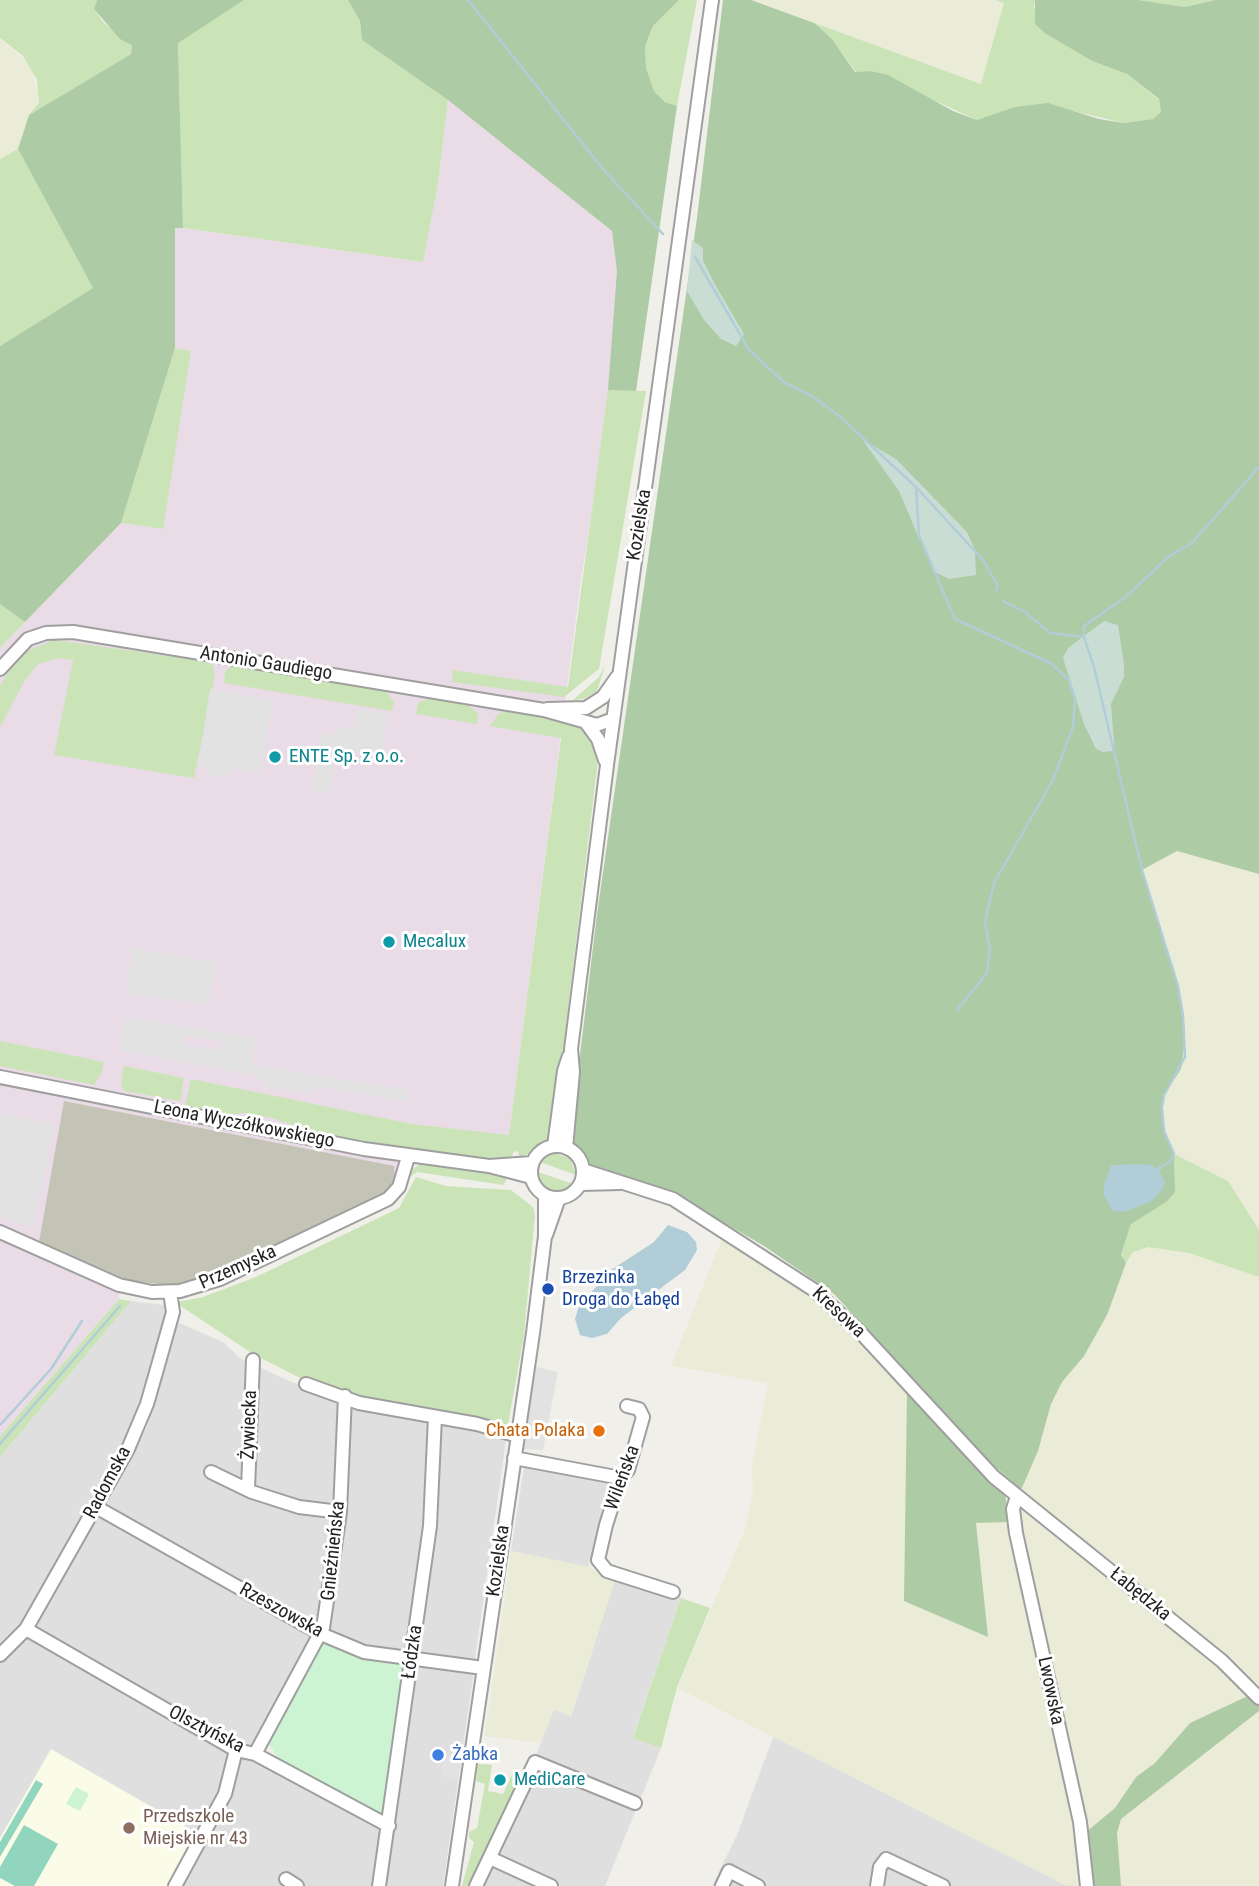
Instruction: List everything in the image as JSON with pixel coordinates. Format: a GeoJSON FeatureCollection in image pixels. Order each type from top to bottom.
{"type":"FeatureCollection","features":[{"type":"Feature","properties":{"kind":"street","name":"Kozielska"},"geometry":{"type":"LineString","coordinates":[[560,1147],[573,1072],[571,1049],[613,719],[655,434],[712,0]]}},
{"type":"Feature","properties":{"kind":"street","name":"Antonio Gaudiego"},"geometry":{"type":"LineString","coordinates":[[0,668],[28,639],[46,633],[73,632],[544,710],[587,724],[602,725],[613,719]]}},
{"type":"Feature","properties":{"kind":"street"},"geometry":{"type":"LineString","coordinates":[[586,708],[603,697],[619,674]]}},
{"type":"Feature","properties":{"kind":"street","name":"Antonio Gaudiego"},"geometry":{"type":"LineString","coordinates":[[544,710],[586,708],[613,719]]}},
{"type":"Feature","properties":{"kind":"street"},"geometry":{"type":"LineString","coordinates":[[587,724],[598,739],[607,765]]}},
{"type":"Feature","properties":{"kind":"street","name":"Leona Wyczółkowskiego"},"geometry":{"type":"LineString","coordinates":[[0,1077],[408,1157],[489,1166],[531,1177]]}},
{"type":"Feature","properties":{"kind":"street"},"geometry":{"type":"LineString","coordinates":[[560,1147],[577,1155],[582,1177],[572,1194],[559,1198],[545,1196],[536,1188],[531,1177],[532,1163],[539,1153],[560,1147]]}},
{"type":"Feature","properties":{"kind":"street","name":"Przemyska"},"geometry":{"type":"LineString","coordinates":[[0,1232],[119,1285],[135,1290],[170,1292],[220,1279],[388,1199],[399,1187],[408,1157]]}},
{"type":"Feature","properties":{"kind":"street","name":"Leona Wyczółkowskiego"},"geometry":{"type":"LineString","coordinates":[[489,1166],[532,1163]]}},
{"type":"Feature","properties":{"kind":"street","name":"Kresowa"},"geometry":{"type":"LineString","coordinates":[[582,1177],[621,1183],[673,1199],[814,1290],[861,1333],[972,1456],[1017,1496]]}},
{"type":"Feature","properties":{"kind":"street","name":"Kozielska"},"geometry":{"type":"LineString","coordinates":[[452,1886],[545,1236],[545,1196]]}},
{"type":"Feature","properties":{"kind":"street","name":"Kozielska"},"geometry":{"type":"LineString","coordinates":[[545,1236],[559,1198]]}},
{"type":"Feature","properties":{"kind":"street","name":"Radomska"},"geometry":{"type":"LineString","coordinates":[[0,1655],[26,1629],[128,1449],[147,1404],[173,1312],[170,1292]]}},
{"type":"Feature","properties":{"kind":"street","name":"Żywiecka"},"geometry":{"type":"LineString","coordinates":[[248,1489],[253,1360]]}},
{"type":"Feature","properties":{"kind":"street"},"geometry":{"type":"LineString","coordinates":[[306,1384],[359,1403],[518,1436]]}},
{"type":"Feature","properties":{"kind":"street","name":"Gnieźnieńska"},"geometry":{"type":"LineString","coordinates":[[255,1754],[321,1634],[334,1569],[340,1512],[345,1396]]}},
{"type":"Feature","properties":{"kind":"street","name":"Wileńska"},"geometry":{"type":"LineString","coordinates":[[627,1406],[639,1409],[643,1417],[628,1470],[621,1478],[598,1560],[607,1571],[673,1592]]}},
{"type":"Feature","properties":{"kind":"street","name":"Łódzka"},"geometry":{"type":"LineString","coordinates":[[379,1886],[430,1526],[435,1417]]}},
{"type":"Feature","properties":{"kind":"street"},"geometry":{"type":"LineString","coordinates":[[514,1458],[621,1478]]}},
{"type":"Feature","properties":{"kind":"street","name":"Żywiecka"},"geometry":{"type":"LineString","coordinates":[[211,1472],[248,1489],[299,1507],[340,1512]]}},
{"type":"Feature","properties":{"kind":"street","name":"Łabędzka"},"geometry":{"type":"LineString","coordinates":[[1017,1496],[1222,1661],[1259,1698]]}},
{"type":"Feature","properties":{"kind":"street","name":"Lwowska"},"geometry":{"type":"LineString","coordinates":[[1017,1496],[1013,1510],[1016,1533],[1080,1822],[1087,1886]]}},
{"type":"Feature","properties":{"kind":"street","name":"Rzeszowska"},"geometry":{"type":"LineString","coordinates":[[96,1507],[321,1634],[365,1652],[484,1668]]}},
{"type":"Feature","properties":{"kind":"street","name":"Olsztyńska"},"geometry":{"type":"LineString","coordinates":[[26,1629],[236,1750],[255,1754],[389,1826]]}},
{"type":"Feature","properties":{"kind":"street"},"geometry":{"type":"LineString","coordinates":[[267,1734],[266,1745],[276,1765]]}},
{"type":"Feature","properties":{"kind":"street"},"geometry":{"type":"LineString","coordinates":[[175,1886],[225,1794],[236,1750]]}},
{"type":"Feature","properties":{"kind":"street"},"geometry":{"type":"LineString","coordinates":[[476,1886],[535,1762],[635,1803]]}},
{"type":"Feature","properties":{"kind":"street"},"geometry":{"type":"LineString","coordinates":[[491,1858],[551,1886]]}},
{"type":"Feature","properties":{"kind":"street"},"geometry":{"type":"LineString","coordinates":[[877,1886],[880,1867],[886,1858],[943,1886]]}},
{"type":"Feature","properties":{"kind":"street"},"geometry":{"type":"LineString","coordinates":[[722,1886],[730,1871],[758,1886]]}},
{"type":"Feature","properties":{"kind":"shaded area"},"geometry":{"type":"Polygon","coordinates":[[[751,0],[996,0],[1004,2],[982,84],[751,0]]]}},
{"type":"Feature","properties":{"kind":"shaded area"},"geometry":{"type":"Polygon","coordinates":[[[0,39],[30,64],[40,98],[38,106],[29,115],[18,149],[0,159],[0,39]]]}},
{"type":"Feature","properties":{"kind":"shaded area"},"geometry":{"type":"Polygon","coordinates":[[[448,100],[612,231],[618,269],[606,417],[580,587],[509,1135],[485,1133],[405,1156],[397,1183],[370,1200],[242,1260],[169,1285],[121,1278],[119,1299],[0,1436],[0,648],[121,523],[162,529],[191,351],[175,348],[175,227],[423,262],[438,184],[448,100]]]}},
{"type":"Feature","properties":{"kind":"shaded area"},"geometry":{"type":"Polygon","coordinates":[[[692,240],[703,248],[703,260],[713,281],[744,334],[736,346],[721,339],[704,320],[687,291],[692,240]]]}},
{"type":"Feature","properties":{"kind":"shaded area"},"geometry":{"type":"Polygon","coordinates":[[[862,439],[896,459],[967,532],[975,550],[976,575],[949,579],[933,571],[899,491],[862,439]]]}},
{"type":"Feature","properties":{"kind":"shaded area"},"geometry":{"type":"Polygon","coordinates":[[[1104,621],[1118,625],[1124,677],[1111,704],[1114,743],[1112,751],[1103,752],[1096,749],[1084,724],[1063,658],[1068,648],[1104,621]]]}},
{"type":"Feature","properties":{"kind":"shaded area"},"geometry":{"type":"Polygon","coordinates":[[[210,689],[272,700],[261,774],[231,769],[229,779],[207,775],[208,769],[198,767],[210,689]]]}},
{"type":"Feature","properties":{"kind":"shaded area"},"geometry":{"type":"Polygon","coordinates":[[[357,709],[388,713],[382,754],[337,747],[330,794],[313,791],[322,733],[335,735],[337,726],[354,729],[357,709]]]}},
{"type":"Feature","properties":{"kind":"shaded area"},"geometry":{"type":"Polygon","coordinates":[[[1176,851],[1259,874],[1259,1230],[1228,1181],[1174,1154],[1164,1131],[1164,1095],[1181,1068],[1185,1040],[1178,986],[1142,870],[1176,851]]]}},
{"type":"Feature","properties":{"kind":"shaded area"},"geometry":{"type":"Polygon","coordinates":[[[133,948],[215,962],[209,1005],[126,993],[133,948]]]}},
{"type":"Feature","properties":{"kind":"shaded area"},"geometry":{"type":"Polygon","coordinates":[[[125,1017],[255,1038],[252,1065],[410,1090],[408,1101],[316,1086],[306,1094],[267,1087],[258,1076],[119,1050],[125,1017]],[[185,1036],[184,1045],[221,1050],[222,1041],[185,1036]]]}},
{"type":"Feature","properties":{"kind":"shaded area"},"geometry":{"type":"Polygon","coordinates":[[[64,1101],[394,1166],[395,1178],[390,1188],[381,1195],[197,1281],[169,1285],[130,1281],[39,1242],[64,1101]]]}},
{"type":"Feature","properties":{"kind":"shaded area"},"geometry":{"type":"Polygon","coordinates":[[[0,1113],[54,1124],[34,1228],[0,1217],[0,1113]]]}},
{"type":"Feature","properties":{"kind":"shaded area"},"geometry":{"type":"Polygon","coordinates":[[[723,1236],[802,1286],[846,1325],[907,1391],[904,1600],[983,1586],[976,1522],[1009,1522],[1074,1823],[1083,1886],[1067,1886],[677,1688],[744,1532],[753,1490],[752,1465],[768,1383],[671,1366],[723,1236]]]}},
{"type":"Feature","properties":{"kind":"shaded area"},"geometry":{"type":"Polygon","coordinates":[[[1148,1247],[1189,1253],[1259,1277],[1259,1681],[1255,1685],[1021,1490],[1038,1451],[1051,1404],[1062,1382],[1084,1356],[1107,1315],[1126,1263],[1133,1252],[1148,1247]]]}},
{"type":"Feature","properties":{"kind":"shaded area"},"geometry":{"type":"Polygon","coordinates":[[[131,1301],[164,1305],[166,1316],[136,1420],[89,1510],[313,1636],[250,1756],[394,1832],[417,1662],[474,1670],[443,1886],[0,1886],[0,1457],[131,1301]]]}},
{"type":"Feature","properties":{"kind":"shaded area"},"geometry":{"type":"Polygon","coordinates":[[[177,1322],[223,1342],[241,1359],[294,1383],[499,1433],[506,1440],[475,1659],[366,1645],[308,1623],[105,1507],[147,1427],[172,1330],[177,1322]]]}},
{"type":"Feature","properties":{"kind":"shaded area"},"geometry":{"type":"Polygon","coordinates":[[[533,1366],[558,1372],[543,1450],[522,1449],[533,1366]]]}},
{"type":"Feature","properties":{"kind":"shaded area"},"geometry":{"type":"Polygon","coordinates":[[[524,1467],[611,1481],[588,1567],[511,1551],[524,1467]]]}},
{"type":"Feature","properties":{"kind":"shaded area"},"geometry":{"type":"Polygon","coordinates":[[[1024,1508],[1229,1673],[1250,1695],[1190,1723],[1155,1763],[1136,1777],[1115,1808],[1086,1832],[1022,1536],[1019,1512],[1024,1508]]]}},
{"type":"Feature","properties":{"kind":"shaded area"},"geometry":{"type":"Polygon","coordinates":[[[511,1551],[588,1567],[615,1580],[571,1717],[554,1709],[541,1743],[485,1736],[511,1551]]]}},
{"type":"Feature","properties":{"kind":"shaded area"},"geometry":{"type":"Polygon","coordinates":[[[615,1580],[666,1589],[681,1598],[633,1737],[661,1748],[605,1886],[561,1886],[497,1855],[554,1709],[571,1717],[615,1580]]]}},
{"type":"Feature","properties":{"kind":"shaded area"},"geometry":{"type":"Polygon","coordinates":[[[1259,1711],[1259,1886],[1121,1886],[1117,1833],[1121,1819],[1259,1711]]]}},
{"type":"Feature","properties":{"kind":"shaded area"},"geometry":{"type":"Polygon","coordinates":[[[774,1735],[1067,1886],[712,1886],[737,1835],[774,1735]]]}},
{"type":"Feature","properties":{"kind":"shaded area"},"geometry":{"type":"Polygon","coordinates":[[[51,1749],[197,1833],[169,1886],[0,1886],[0,1838],[51,1749]]]}},
{"type":"Feature","properties":{"kind":"shaded area"},"geometry":{"type":"Polygon","coordinates":[[[444,1753],[461,1755],[458,1779],[441,1777],[444,1753]]]}},
{"type":"Feature","properties":{"kind":"shaded area"},"geometry":{"type":"Polygon","coordinates":[[[495,1863],[542,1886],[483,1886],[495,1863]]]}},
{"type":"Feature","properties":{"kind":"green space"},"geometry":{"type":"Polygon","coordinates":[[[0,0],[97,0],[94,9],[104,23],[132,45],[131,54],[29,115],[39,103],[37,80],[23,56],[0,38],[0,0]]]}},
{"type":"Feature","properties":{"kind":"green space"},"geometry":{"type":"Polygon","coordinates":[[[97,0],[244,0],[178,43],[183,228],[175,228],[175,348],[121,523],[25,622],[0,604],[0,346],[93,288],[18,149],[29,115],[131,54],[132,45],[120,39],[94,9],[97,0]]]}},
{"type":"Feature","properties":{"kind":"green space"},"geometry":{"type":"Polygon","coordinates":[[[244,0],[348,0],[360,21],[362,40],[448,100],[438,184],[423,262],[183,228],[178,42],[244,0]]]}},
{"type":"Feature","properties":{"kind":"green space"},"geometry":{"type":"Polygon","coordinates":[[[348,0],[679,0],[653,26],[645,46],[646,68],[654,91],[665,102],[677,106],[636,391],[608,390],[617,271],[612,231],[448,100],[362,40],[360,21],[348,0]]]}},
{"type":"Feature","properties":{"kind":"green space"},"geometry":{"type":"Polygon","coordinates":[[[679,0],[697,0],[677,106],[665,102],[654,91],[646,68],[645,46],[653,26],[679,0]]]}},
{"type":"Feature","properties":{"kind":"green space"},"geometry":{"type":"Polygon","coordinates":[[[723,0],[751,0],[814,23],[832,39],[855,72],[870,71],[888,75],[953,111],[977,120],[1015,107],[1048,103],[1099,119],[1124,123],[1153,119],[1161,112],[1159,99],[1127,74],[1092,61],[1046,34],[1035,24],[1035,0],[1138,0],[1185,7],[1215,0],[1259,0],[1259,874],[1177,851],[1142,870],[1178,986],[1185,1040],[1181,1069],[1164,1095],[1162,1108],[1164,1131],[1174,1154],[1175,1192],[1166,1202],[1131,1224],[1121,1255],[1126,1263],[1107,1315],[1084,1356],[1062,1382],[1051,1404],[1038,1451],[1021,1490],[989,1461],[834,1294],[764,1246],[683,1199],[647,1183],[589,1166],[570,1138],[597,914],[697,218],[723,0]]]}},
{"type":"Feature","properties":{"kind":"green space"},"geometry":{"type":"Polygon","coordinates":[[[996,0],[1035,0],[1034,8],[1046,34],[1092,61],[1127,74],[1159,100],[1161,112],[1153,119],[1124,123],[1069,110],[977,120],[870,71],[856,72],[832,39],[812,22],[981,84],[1004,3],[996,0]]]}},
{"type":"Feature","properties":{"kind":"green space"},"geometry":{"type":"Polygon","coordinates":[[[1138,0],[1215,0],[1185,7],[1138,0]]]}},
{"type":"Feature","properties":{"kind":"green space"},"geometry":{"type":"Polygon","coordinates":[[[18,149],[93,288],[0,346],[0,159],[18,149]]]}},
{"type":"Feature","properties":{"kind":"green space"},"geometry":{"type":"Polygon","coordinates":[[[175,348],[191,351],[163,529],[121,523],[175,348]]]}},
{"type":"Feature","properties":{"kind":"green space"},"geometry":{"type":"Polygon","coordinates":[[[608,390],[646,391],[599,669],[564,697],[452,682],[453,670],[568,687],[608,390]]]}},
{"type":"Feature","properties":{"kind":"green space"},"geometry":{"type":"Polygon","coordinates":[[[0,604],[25,622],[0,648],[0,604]]]}},
{"type":"Feature","properties":{"kind":"green space"},"geometry":{"type":"Polygon","coordinates":[[[54,640],[212,662],[215,676],[194,778],[54,755],[73,660],[59,658],[38,664],[25,680],[0,727],[0,686],[6,675],[25,652],[54,640]]]}},
{"type":"Feature","properties":{"kind":"green space"},"geometry":{"type":"Polygon","coordinates":[[[231,666],[384,690],[394,701],[392,711],[224,683],[225,672],[231,666]]]}},
{"type":"Feature","properties":{"kind":"green space"},"geometry":{"type":"Polygon","coordinates":[[[605,666],[597,691],[584,699],[573,700],[599,677],[605,666]]]}},
{"type":"Feature","properties":{"kind":"green space"},"geometry":{"type":"Polygon","coordinates":[[[430,698],[466,704],[478,713],[477,724],[416,714],[418,703],[430,698]]]}},
{"type":"Feature","properties":{"kind":"green space"},"geometry":{"type":"Polygon","coordinates":[[[511,711],[575,724],[586,730],[599,752],[553,1132],[548,1141],[520,1159],[518,1152],[514,1151],[510,1160],[464,1158],[319,1134],[272,1118],[244,1113],[223,1115],[185,1106],[191,1079],[412,1124],[509,1135],[561,738],[490,726],[499,713],[511,711]]]}},
{"type":"Feature","properties":{"kind":"green space"},"geometry":{"type":"Polygon","coordinates":[[[0,1041],[104,1062],[102,1072],[94,1085],[0,1066],[0,1041]]]}},
{"type":"Feature","properties":{"kind":"green space"},"geometry":{"type":"Polygon","coordinates":[[[124,1066],[184,1078],[180,1101],[124,1091],[121,1083],[124,1066]]]}},
{"type":"Feature","properties":{"kind":"green space"},"geometry":{"type":"Polygon","coordinates":[[[553,1153],[570,1158],[576,1175],[540,1162],[553,1153]]]}},
{"type":"Feature","properties":{"kind":"green space"},"geometry":{"type":"Polygon","coordinates":[[[1174,1154],[1228,1181],[1259,1230],[1259,1277],[1189,1253],[1148,1247],[1133,1252],[1126,1263],[1121,1256],[1131,1224],[1175,1192],[1174,1154]]]}},
{"type":"Feature","properties":{"kind":"green space"},"geometry":{"type":"Polygon","coordinates":[[[420,1164],[507,1175],[503,1185],[417,1172],[406,1180],[410,1171],[420,1164]]]}},
{"type":"Feature","properties":{"kind":"green space"},"geometry":{"type":"Polygon","coordinates":[[[538,1172],[573,1184],[566,1190],[550,1191],[539,1180],[538,1172]]]}},
{"type":"Feature","properties":{"kind":"green space"},"geometry":{"type":"Polygon","coordinates":[[[416,1177],[446,1186],[511,1190],[533,1207],[535,1214],[524,1335],[507,1430],[363,1400],[306,1381],[253,1354],[179,1305],[178,1302],[203,1297],[256,1277],[399,1208],[416,1177]]]}},
{"type":"Feature","properties":{"kind":"green space"},"geometry":{"type":"Polygon","coordinates":[[[119,1299],[131,1301],[0,1457],[0,1436],[119,1299]]]}},
{"type":"Feature","properties":{"kind":"green space"},"geometry":{"type":"Polygon","coordinates":[[[907,1391],[961,1452],[1005,1493],[1009,1522],[976,1523],[988,1637],[904,1601],[907,1391]]]}},
{"type":"Feature","properties":{"kind":"green space"},"geometry":{"type":"Polygon","coordinates":[[[681,1598],[710,1608],[677,1687],[661,1748],[633,1738],[681,1598]]]}},
{"type":"Feature","properties":{"kind":"green space"},"geometry":{"type":"Polygon","coordinates":[[[325,1641],[364,1655],[399,1663],[404,1668],[385,1817],[282,1764],[270,1746],[269,1741],[319,1645],[325,1641]]]}},
{"type":"Feature","properties":{"kind":"green space"},"geometry":{"type":"Polygon","coordinates":[[[1250,1695],[1259,1704],[1259,1711],[1121,1819],[1117,1833],[1121,1886],[1091,1886],[1086,1832],[1115,1808],[1136,1777],[1155,1763],[1190,1723],[1250,1695]]]}},
{"type":"Feature","properties":{"kind":"green space"},"geometry":{"type":"Polygon","coordinates":[[[478,1764],[492,1765],[488,1791],[503,1794],[515,1768],[522,1775],[522,1782],[469,1886],[462,1886],[474,1842],[469,1838],[469,1832],[477,1828],[485,1784],[476,1781],[478,1764]]]}},
{"type":"Feature","properties":{"kind":"green space"},"geometry":{"type":"Polygon","coordinates":[[[36,1780],[43,1784],[0,1857],[0,1842],[36,1780]]]}},
{"type":"Feature","properties":{"kind":"green space"},"geometry":{"type":"Polygon","coordinates":[[[76,1787],[89,1794],[80,1811],[66,1804],[76,1787]]]}},
{"type":"Feature","properties":{"kind":"green space"},"geometry":{"type":"Polygon","coordinates":[[[24,1825],[58,1844],[34,1886],[15,1886],[0,1878],[0,1867],[24,1825]]]}},
{"type":"Feature","properties":{"kind":"water"},"geometry":{"type":"Polygon","coordinates":[[[1148,1164],[1158,1169],[1165,1181],[1162,1190],[1152,1201],[1124,1212],[1113,1211],[1104,1196],[1104,1185],[1111,1165],[1148,1164]]]}},
{"type":"Feature","properties":{"kind":"water"},"geometry":{"type":"Polygon","coordinates":[[[668,1225],[687,1232],[696,1242],[697,1250],[685,1270],[621,1318],[607,1334],[592,1338],[580,1335],[575,1319],[579,1306],[611,1270],[654,1242],[668,1225]]]}},
{"type":"Feature","properties":{"kind":"waterway"},"geometry":{"type":"LineString","coordinates":[[468,0],[602,168],[663,234]]}},
{"type":"Feature","properties":{"kind":"waterway"},"geometry":{"type":"LineString","coordinates":[[695,257],[749,350],[785,383],[812,396],[838,415],[916,487],[983,560],[998,586],[996,590]]}},
{"type":"Feature","properties":{"kind":"waterway"},"geometry":{"type":"LineString","coordinates":[[1084,636],[1084,626],[1127,596],[1168,557],[1192,543],[1259,467]]}},
{"type":"Feature","properties":{"kind":"waterway"},"geometry":{"type":"LineString","coordinates":[[916,487],[919,536],[955,619],[1052,664],[1069,680],[1075,699],[1073,727],[1053,780],[994,883],[985,922],[990,950],[987,973],[957,1010]]}},
{"type":"Feature","properties":{"kind":"waterway"},"geometry":{"type":"LineString","coordinates":[[1003,601],[1025,612],[1050,633],[1084,637],[1094,667],[1142,870],[1178,986],[1183,1016],[1185,1057],[1164,1095],[1162,1108],[1164,1131],[1174,1154],[1170,1162],[1158,1169]]}},
{"type":"Feature","properties":{"kind":"waterway"},"geometry":{"type":"LineString","coordinates":[[0,1444],[120,1306]]}},
{"type":"Feature","properties":{"kind":"waterway"},"geometry":{"type":"LineString","coordinates":[[0,1425],[51,1369],[82,1321]]}},
{"type":"Feature","properties":{"kind":"place","name":"ENTE Sp. z o.o."},"geometry":{"type":"Point","coordinates":[275,757]}},
{"type":"Feature","properties":{"kind":"place","name":"Mecalux"},"geometry":{"type":"Point","coordinates":[389,942]}},
{"type":"Feature","properties":{"kind":"place","name":"Brzezinka Droga do Łabęd"},"geometry":{"type":"Point","coordinates":[548,1289]}},
{"type":"Feature","properties":{"kind":"place","name":"Chata Polaka"},"geometry":{"type":"Point","coordinates":[599,1431]}},
{"type":"Feature","properties":{"kind":"place","name":"Żabka"},"geometry":{"type":"Point","coordinates":[438,1755]}},
{"type":"Feature","properties":{"kind":"place","name":"MediCare"},"geometry":{"type":"Point","coordinates":[500,1780]}},
{"type":"Feature","properties":{"kind":"place","name":"Przedszkole Miejskie nr 43"},"geometry":{"type":"Point","coordinates":[129,1828]}}]}
